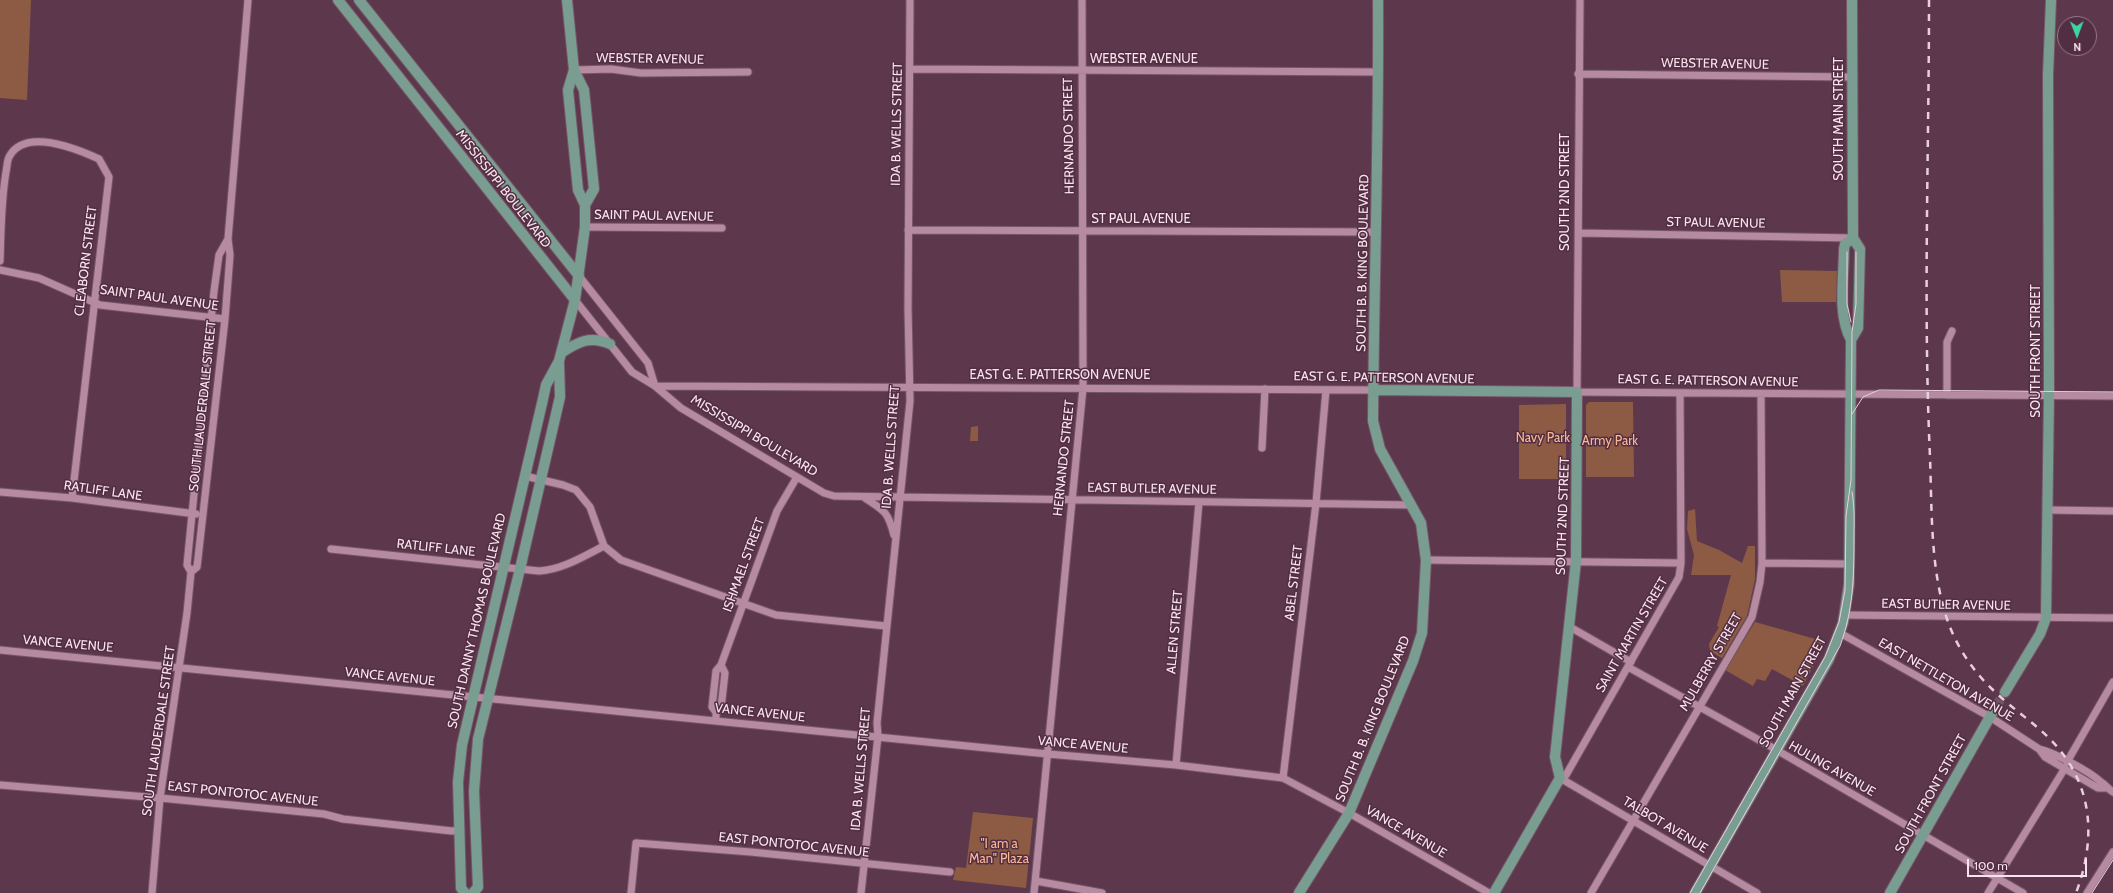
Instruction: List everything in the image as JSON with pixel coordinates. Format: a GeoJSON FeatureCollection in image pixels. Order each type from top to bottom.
{"type":"FeatureCollection","features":[{"type":"Feature","properties":{"kind":"main road","name":"MISSISSIPPI BOULEVARD"},"geometry":{"type":"LineString","coordinates":[[338,0],[575,300]]}},
{"type":"Feature","properties":{"kind":"main road","name":"MISSISSIPPI BOULEVARD"},"geometry":{"type":"LineString","coordinates":[[359,0],[579,276]]}},
{"type":"Feature","properties":{"kind":"main road","name":"SOUTH DANNY THOMAS BOULEVARD"},"geometry":{"type":"LineString","coordinates":[[465,893],[461,888],[459,763],[472,697],[546,385],[560,357],[575,300],[585,227],[586,205],[594,189],[584,90],[574,70],[567,0]]}},
{"type":"Feature","properties":{"kind":"main road","name":"SOUTH B. B. KING BOULEVARD"},"geometry":{"type":"LineString","coordinates":[[1299,893],[1349,812],[1419,643],[1424,620],[1426,560],[1421,523],[1412,504],[1380,449],[1373,421],[1378,0]]}},
{"type":"Feature","properties":{"kind":"main road","name":"SOUTH MAIN STREET"},"geometry":{"type":"LineString","coordinates":[[1695,893],[1829,659],[1840,633],[1845,615],[1849,564],[1851,340],[1858,328],[1860,249],[1853,238],[1851,77],[1852,0]]}},
{"type":"Feature","properties":{"kind":"main road","name":"SOUTH FRONT STREET"},"geometry":{"type":"LineString","coordinates":[[2005,692],[2040,634],[2046,618],[2049,396],[2048,75],[2051,0]]}},
{"type":"Feature","properties":{"kind":"main road"},"geometry":{"type":"LineString","coordinates":[[397,75],[411,65]]}},
{"type":"Feature","properties":{"kind":"main road","name":"SOUTH DANNY THOMAS BOULEVARD"},"geometry":{"type":"LineString","coordinates":[[574,70],[568,90],[578,190],[586,205]]}},
{"type":"Feature","properties":{"kind":"main road"},"geometry":{"type":"LineString","coordinates":[[491,194],[504,182]]}},
{"type":"Feature","properties":{"kind":"main road","name":"SOUTH MAIN STREET"},"geometry":{"type":"LineString","coordinates":[[1851,340],[1845,329],[1844,249],[1845,244],[1853,238]]}},
{"type":"Feature","properties":{"kind":"main road"},"geometry":{"type":"LineString","coordinates":[[560,357],[577,343],[592,339],[599,339],[610,344]]}},
{"type":"Feature","properties":{"kind":"main road","name":"SOUTH DANNY THOMAS BOULEVARD"},"geometry":{"type":"LineString","coordinates":[[473,893],[478,887],[475,764],[478,739],[520,569],[560,397],[560,357]]}},
{"type":"Feature","properties":{"kind":"main road","name":"EAST G. E. PATTERSON AVENUE"},"geometry":{"type":"LineString","coordinates":[[1373,390],[1577,392]]}},
{"type":"Feature","properties":{"kind":"main road","name":"SOUTH 2ND STREET"},"geometry":{"type":"LineString","coordinates":[[1560,778],[1555,757],[1576,561],[1577,392]]}},
{"type":"Feature","properties":{"kind":"main road","name":"SOUTH FRONT STREET"},"geometry":{"type":"LineString","coordinates":[[1890,893],[1995,708]]}},
{"type":"Feature","properties":{"kind":"main road"},"geometry":{"type":"LineString","coordinates":[[1494,893],[1560,778]]}},
{"type":"Feature","properties":{"kind":"street","name":"SOUTH LAUDERDALE STREET"},"geometry":{"type":"LineString","coordinates":[[191,572],[197,567],[225,319],[230,256],[228,239],[248,0]]}},
{"type":"Feature","properties":{"kind":"street","name":"IDA B. WELLS STREET"},"geometry":{"type":"LineString","coordinates":[[861,893],[878,736],[876,723],[910,401],[908,230],[910,0]]}},
{"type":"Feature","properties":{"kind":"street","name":"HERNANDO STREET"},"geometry":{"type":"LineString","coordinates":[[1034,893],[1083,388],[1083,230],[1080,71],[1082,0]]}},
{"type":"Feature","properties":{"kind":"street","name":"SOUTH 2ND STREET"},"geometry":{"type":"LineString","coordinates":[[1577,392],[1579,233],[1578,74],[1580,0]]}},
{"type":"Feature","properties":{"kind":"street","name":"WEBSTER AVENUE"},"geometry":{"type":"LineString","coordinates":[[574,70],[611,69],[641,73],[748,72]]}},
{"type":"Feature","properties":{"kind":"street","name":"WEBSTER AVENUE"},"geometry":{"type":"LineString","coordinates":[[910,69],[1378,72]]}},
{"type":"Feature","properties":{"kind":"street","name":"WEBSTER AVENUE"},"geometry":{"type":"LineString","coordinates":[[1578,74],[1851,77]]}},
{"type":"Feature","properties":{"kind":"street","name":"CLEABORN STREET"},"geometry":{"type":"LineString","coordinates":[[0,261],[2,190],[9,157],[22,145],[39,141],[61,145],[99,159],[109,177],[93,302],[72,498]]}},
{"type":"Feature","properties":{"kind":"street","name":"SAINT PAUL AVENUE"},"geometry":{"type":"LineString","coordinates":[[585,227],[722,228]]}},
{"type":"Feature","properties":{"kind":"street","name":"ST PAUL AVENUE"},"geometry":{"type":"LineString","coordinates":[[908,230],[1375,232]]}},
{"type":"Feature","properties":{"kind":"street","name":"ST PAUL AVENUE"},"geometry":{"type":"LineString","coordinates":[[1579,233],[1853,238]]}},
{"type":"Feature","properties":{"kind":"street","name":"SOUTH LAUDERDALE STREET"},"geometry":{"type":"LineString","coordinates":[[152,893],[160,798],[187,613],[191,572],[187,565],[219,255],[228,239]]}},
{"type":"Feature","properties":{"kind":"street","name":"SAINT PAUL AVENUE"},"geometry":{"type":"LineString","coordinates":[[0,270],[39,278],[100,305],[225,319]]}},
{"type":"Feature","properties":{"kind":"street","name":"MISSISSIPPI BOULEVARD"},"geometry":{"type":"LineString","coordinates":[[579,276],[648,363],[656,386]]}},
{"type":"Feature","properties":{"kind":"street","name":"MISSISSIPPI BOULEVARD"},"geometry":{"type":"LineString","coordinates":[[575,300],[632,372],[656,386],[681,408],[797,477],[824,492],[844,498]]}},
{"type":"Feature","properties":{"kind":"street"},"geometry":{"type":"LineString","coordinates":[[1947,395],[1947,342],[1952,331]]}},
{"type":"Feature","properties":{"kind":"street","name":"EAST G. E. PATTERSON AVENUE"},"geometry":{"type":"LineString","coordinates":[[656,386],[1373,390]]}},
{"type":"Feature","properties":{"kind":"street"},"geometry":{"type":"LineString","coordinates":[[1262,448],[1265,389]]}},
{"type":"Feature","properties":{"kind":"street","name":"ABEL STREET"},"geometry":{"type":"LineString","coordinates":[[1283,778],[1316,503],[1326,390]]}},
{"type":"Feature","properties":{"kind":"street","name":"EAST G. E. PATTERSON AVENUE"},"geometry":{"type":"LineString","coordinates":[[1577,392],[1850,396],[2113,396]]}},
{"type":"Feature","properties":{"kind":"street","name":"SAINT MARTIN STREET"},"geometry":{"type":"LineString","coordinates":[[1560,778],[1566,774],[1674,588],[1681,563],[1680,393]]}},
{"type":"Feature","properties":{"kind":"street","name":"MULBERRY STREET"},"geometry":{"type":"LineString","coordinates":[[1591,893],[1752,617],[1760,582],[1762,563],[1761,394]]}},
{"type":"Feature","properties":{"kind":"street"},"geometry":{"type":"LineString","coordinates":[[525,476],[563,485],[576,490],[590,507],[604,546],[621,560],[742,605],[776,615],[793,618],[886,626]]}},
{"type":"Feature","properties":{"kind":"street","name":"ISHMAEL STREET"},"geometry":{"type":"LineString","coordinates":[[716,721],[716,712],[721,708],[725,673],[721,665],[777,510],[797,477]]}},
{"type":"Feature","properties":{"kind":"street","name":"RATLIFF LANE"},"geometry":{"type":"LineString","coordinates":[[0,492],[72,498],[203,515]]}},
{"type":"Feature","properties":{"kind":"street","name":"EAST BUTLER AVENUE"},"geometry":{"type":"LineString","coordinates":[[844,498],[1412,504]]}},
{"type":"Feature","properties":{"kind":"street"},"geometry":{"type":"LineString","coordinates":[[865,498],[885,511],[890,520],[895,540]]}},
{"type":"Feature","properties":{"kind":"street","name":"ALLEN STREET"},"geometry":{"type":"LineString","coordinates":[[1176,765],[1200,502]]}},
{"type":"Feature","properties":{"kind":"street"},"geometry":{"type":"LineString","coordinates":[[2048,510],[2113,512]]}},
{"type":"Feature","properties":{"kind":"street","name":"RATLIFF LANE"},"geometry":{"type":"LineString","coordinates":[[331,549],[550,571],[604,546]]}},
{"type":"Feature","properties":{"kind":"street"},"geometry":{"type":"LineString","coordinates":[[1426,560],[1681,563]]}},
{"type":"Feature","properties":{"kind":"street"},"geometry":{"type":"LineString","coordinates":[[1762,563],[1849,564]]}},
{"type":"Feature","properties":{"kind":"street","name":"EAST BUTLER AVENUE"},"geometry":{"type":"LineString","coordinates":[[1845,615],[2113,618]]}},
{"type":"Feature","properties":{"kind":"street","name":"HULING AVENUE"},"geometry":{"type":"LineString","coordinates":[[1570,627],[1699,707],[2023,893]]}},
{"type":"Feature","properties":{"kind":"street","name":"EAST NETTLETON AVENUE"},"geometry":{"type":"LineString","coordinates":[[1840,633],[1990,717],[2040,749],[2049,752],[2066,765],[2102,782],[2106,788],[2113,792]]}},
{"type":"Feature","properties":{"kind":"street","name":"VANCE AVENUE"},"geometry":{"type":"LineString","coordinates":[[0,650],[1048,754],[1176,765],[1283,778],[1349,812],[1489,893]]}},
{"type":"Feature","properties":{"kind":"street"},"geometry":{"type":"LineString","coordinates":[[1988,893],[2066,765],[2113,682]]}},
{"type":"Feature","properties":{"kind":"street","name":"TALBOT AVENUE"},"geometry":{"type":"LineString","coordinates":[[1560,778],[1757,893]]}},
{"type":"Feature","properties":{"kind":"street","name":"EAST PONTOTOC AVENUE"},"geometry":{"type":"LineString","coordinates":[[0,785],[160,798],[324,814],[343,819],[452,831],[460,830]]}},
{"type":"Feature","properties":{"kind":"street","name":"EAST PONTOTOC AVENUE"},"geometry":{"type":"LineString","coordinates":[[631,893],[636,843],[751,852],[950,872]]}},
{"type":"Feature","properties":{"kind":"street"},"geometry":{"type":"LineString","coordinates":[[2087,893],[2113,852]]}},
{"type":"Feature","properties":{"kind":"street"},"geometry":{"type":"LineString","coordinates":[[1036,881],[1102,893]]}},
{"type":"Feature","properties":{"kind":"green space"},"geometry":{"type":"Polygon","coordinates":[[[0,0],[31,0],[27,100],[0,98],[0,0]]]}},
{"type":"Feature","properties":{"kind":"green space"},"geometry":{"type":"Polygon","coordinates":[[[1780,270],[1837,271],[1836,302],[1782,302],[1780,270]]]}},
{"type":"Feature","properties":{"kind":"green space","name":"Army Park"},"geometry":{"type":"Polygon","coordinates":[[[1589,402],[1633,402],[1634,477],[1586,477],[1586,405],[1589,402]]]}},
{"type":"Feature","properties":{"kind":"green space","name":"Navy Park"},"geometry":{"type":"Polygon","coordinates":[[[1566,404],[1566,479],[1519,479],[1519,405],[1566,404]]]}},
{"type":"Feature","properties":{"kind":"green space"},"geometry":{"type":"Polygon","coordinates":[[[978,426],[978,441],[970,441],[971,427],[978,426]]]}},
{"type":"Feature","properties":{"kind":"green space"},"geometry":{"type":"Polygon","coordinates":[[[1695,509],[1697,541],[1719,550],[1742,563],[1748,546],[1755,546],[1755,579],[1747,616],[1722,658],[1710,651],[1709,644],[1719,627],[1717,626],[1731,575],[1691,575],[1694,555],[1687,529],[1688,511],[1695,509]]]}},
{"type":"Feature","properties":{"kind":"green space"},"geometry":{"type":"Polygon","coordinates":[[[1755,622],[1826,642],[1803,686],[1772,669],[1765,681],[1757,679],[1753,686],[1725,670],[1755,622]]]}},
{"type":"Feature","properties":{"kind":"green space","name":"\"I am a Man\" Plaza"},"geometry":{"type":"Polygon","coordinates":[[[973,812],[1033,818],[1026,888],[953,880],[956,867],[966,868],[973,812]]]}},
{"type":"Feature","properties":{"kind":"tunnel"},"geometry":{"type":"LineString","coordinates":[[1995,708],[2005,692]]}},
{"type":"Feature","properties":{"kind":"tram line"},"geometry":{"type":"LineString","coordinates":[[1847,252],[1847,304],[1851,322]]}},
{"type":"Feature","properties":{"kind":"tram line"},"geometry":{"type":"LineString","coordinates":[[1690,893],[1825,657],[1839,622],[1845,590],[1846,516],[1851,480],[1852,332],[1856,304],[1856,252]]}},
{"type":"Feature","properties":{"kind":"tram line"},"geometry":{"type":"LineString","coordinates":[[1852,414],[1863,397],[1879,390],[2113,392]]}},
{"type":"Feature","properties":{"kind":"tram line"},"geometry":{"type":"LineString","coordinates":[[1700,893],[1840,646],[1848,620],[1852,594],[1854,555],[1854,504],[1852,492]]}},
{"type":"Feature","properties":{"kind":"tram line"},"geometry":{"type":"LineString","coordinates":[[2092,893],[2113,860]]}},
{"type":"Feature","properties":{"kind":"railway"},"geometry":{"type":"LineString","coordinates":[[1929,0],[1927,343],[1932,519],[1938,582],[1948,622],[1961,649],[1972,666],[1999,696],[2050,739],[2064,756],[2075,774],[2083,792],[2087,812],[2087,852],[2083,872],[2076,893]]}}]}
